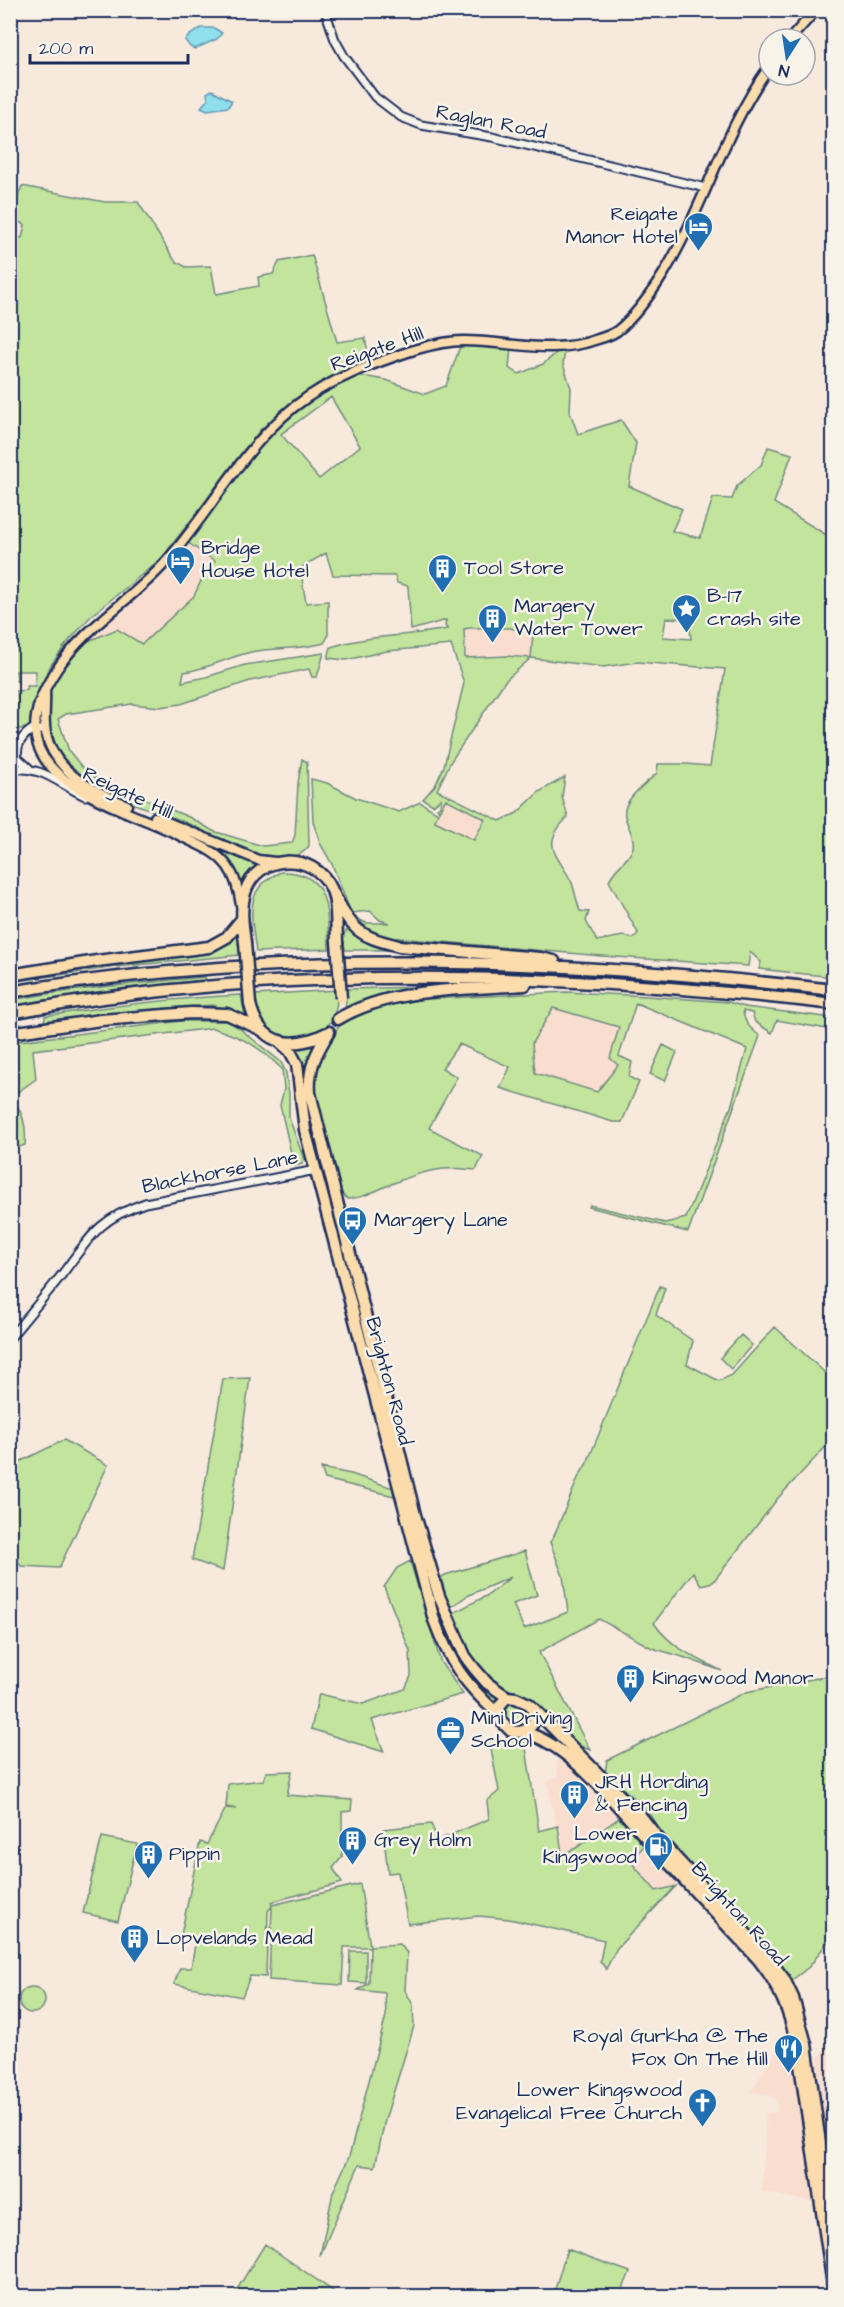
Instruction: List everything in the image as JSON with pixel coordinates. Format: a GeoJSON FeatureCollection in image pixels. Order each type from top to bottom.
{"type":"FeatureCollection","features":[{"type":"Feature","properties":{"kind":"highway"},"geometry":{"type":"LineString","coordinates":[[262,1030],[252,1014],[250,1004],[242,914],[245,893],[250,882],[260,872],[280,861],[298,862],[314,868],[326,880],[345,917],[360,932],[376,940],[409,947],[540,958],[577,967]]}},
{"type":"Feature","properties":{"kind":"highway"},"geometry":{"type":"LineString","coordinates":[[333,893],[341,998],[338,1019]]}},
{"type":"Feature","properties":{"kind":"highway"},"geometry":{"type":"LineString","coordinates":[[10,975],[98,960],[208,947],[227,937],[242,914]]}},
{"type":"Feature","properties":{"kind":"highway"},"geometry":{"type":"LineString","coordinates":[[10,992],[211,969],[330,963],[476,963],[577,967],[704,976],[834,990]]}},
{"type":"Feature","properties":{"kind":"highway"},"geometry":{"type":"LineString","coordinates":[[10,1013],[212,985],[320,978],[405,977],[576,981],[724,992],[834,1004]]}},
{"type":"Feature","properties":{"kind":"highway"},"geometry":{"type":"LineString","coordinates":[[338,1019],[377,1001],[410,995],[576,981]]}},
{"type":"Feature","properties":{"kind":"highway"},"geometry":{"type":"LineString","coordinates":[[10,1033],[101,1020],[191,1013],[226,1014],[262,1030],[280,1042],[307,1042],[330,1032]]}},
{"type":"Feature","properties":{"kind":"highway"},"geometry":{"type":"LineString","coordinates":[[239,1019],[286,1055],[300,1098]]}},
{"type":"Feature","properties":{"kind":"highway","name":"Brighton Road"},"geometry":{"type":"LineString","coordinates":[[338,1019],[316,1053],[310,1069],[310,1093],[415,1515],[439,1596],[465,1656],[487,1683],[507,1697]]}},
{"type":"Feature","properties":{"kind":"highway","name":"Brighton Road"},"geometry":{"type":"LineString","coordinates":[[280,1042],[297,1064],[304,1130],[434,1620],[454,1665],[476,1693],[498,1714]]}},
{"type":"Feature","properties":{"kind":"highway"},"geometry":{"type":"LineString","coordinates":[[507,1697],[524,1701],[532,1707],[535,1717],[530,1728],[523,1732],[511,1731],[501,1722],[498,1714],[500,1706],[507,1697]]}},
{"type":"Feature","properties":{"kind":"highway","name":"Brighton Road"},"geometry":{"type":"LineString","coordinates":[[532,1707],[643,1819],[661,1842],[766,1955],[784,1979],[794,1998],[806,2044],[834,2242]]}},
{"type":"Feature","properties":{"kind":"highway","name":"Brighton Road"},"geometry":{"type":"LineString","coordinates":[[523,1732],[552,1745],[602,1788],[759,1960],[776,1983],[793,2024],[797,2045],[834,2292]]}},
{"type":"Feature","properties":{"kind":"main road"},"geometry":{"type":"LineString","coordinates":[[801,27],[816,10]]}},
{"type":"Feature","properties":{"kind":"main road","name":"Reigate Hill"},"geometry":{"type":"LineString","coordinates":[[242,914],[234,879],[220,858],[196,843],[80,791],[54,772],[42,756],[35,729],[38,706],[58,666],[82,639],[164,564],[261,437],[295,407],[324,386],[350,374],[428,346],[462,341],[561,349],[614,333],[652,292],[680,246],[745,105],[757,86]]}},
{"type":"Feature","properties":{"kind":"main road","name":"Reigate Hill"},"geometry":{"type":"LineString","coordinates":[[45,688],[46,734],[59,761],[75,778],[100,794],[258,860],[280,861]]}},
{"type":"Feature","properties":{"kind":"street","name":"Raglan Road"},"geometry":{"type":"LineString","coordinates":[[325,10],[335,40],[344,56],[375,97],[401,117],[421,125],[492,136],[706,188]]}},
{"type":"Feature","properties":{"kind":"street"},"geometry":{"type":"LineString","coordinates":[[10,762],[26,734],[35,729],[46,734]]}},
{"type":"Feature","properties":{"kind":"street"},"geometry":{"type":"LineString","coordinates":[[26,734],[10,731],[22,763],[96,802],[174,833]]}},
{"type":"Feature","properties":{"kind":"street"},"geometry":{"type":"LineString","coordinates":[[10,769],[31,769]]}},
{"type":"Feature","properties":{"kind":"street","name":"Blackhorse Lane"},"geometry":{"type":"LineString","coordinates":[[10,1338],[92,1233],[126,1209],[145,1203],[316,1170]]}},
{"type":"Feature","properties":{"kind":"shaded area"},"geometry":{"type":"Polygon","coordinates":[[[184,540],[215,561],[206,570],[194,596],[142,644],[117,629],[86,642],[83,639],[184,540]]]}},
{"type":"Feature","properties":{"kind":"shaded area"},"geometry":{"type":"Polygon","coordinates":[[[510,628],[533,633],[531,658],[507,656],[465,658],[464,629],[510,628]]]}},
{"type":"Feature","properties":{"kind":"shaded area"},"geometry":{"type":"Polygon","coordinates":[[[445,799],[485,819],[474,841],[434,821],[445,799]]]}},
{"type":"Feature","properties":{"kind":"shaded area"},"geometry":{"type":"Polygon","coordinates":[[[552,1008],[619,1027],[610,1058],[619,1065],[598,1092],[535,1073],[532,1043],[552,1008]]]}},
{"type":"Feature","properties":{"kind":"shaded area"},"geometry":{"type":"Polygon","coordinates":[[[557,1755],[594,1787],[619,1818],[576,1848],[562,1854],[547,1782],[557,1777],[557,1755]]]}},
{"type":"Feature","properties":{"kind":"shaded area"},"geometry":{"type":"Polygon","coordinates":[[[644,1846],[682,1885],[656,1891],[630,1861],[644,1846]]]}},
{"type":"Feature","properties":{"kind":"shaded area"},"geometry":{"type":"Polygon","coordinates":[[[833,2039],[833,2167],[826,2168],[817,2203],[762,2192],[766,2113],[778,2112],[776,2097],[751,2092],[781,2043],[789,2043],[793,2063],[812,2065],[833,2039]]]}},
{"type":"Feature","properties":{"kind":"green space"},"geometry":{"type":"Polygon","coordinates":[[[22,186],[105,202],[138,202],[175,261],[186,267],[211,266],[216,294],[259,286],[258,277],[273,274],[279,262],[312,255],[337,342],[365,338],[369,357],[316,385],[261,429],[161,559],[91,616],[67,643],[51,665],[39,689],[31,727],[15,730],[11,727],[10,692],[27,690],[27,686],[35,686],[36,671],[16,671],[18,682],[11,679],[10,237],[22,238],[25,225],[16,220],[18,196],[22,186]]]}},
{"type":"Feature","properties":{"kind":"green space"},"geometry":{"type":"Polygon","coordinates":[[[462,341],[511,348],[509,368],[519,374],[543,364],[561,349],[565,351],[563,364],[571,388],[570,412],[578,434],[621,420],[636,443],[629,486],[682,509],[672,531],[700,538],[713,498],[732,499],[737,486],[761,465],[768,447],[792,454],[774,503],[833,539],[833,977],[759,969],[761,962],[750,952],[748,966],[387,937],[370,930],[356,918],[366,923],[389,923],[380,920],[370,911],[351,913],[313,822],[311,779],[327,783],[356,798],[399,812],[420,802],[438,813],[435,821],[474,840],[485,819],[446,799],[439,811],[437,808],[440,806],[441,799],[433,805],[423,799],[436,784],[444,766],[464,683],[451,645],[387,651],[346,660],[328,658],[331,647],[359,640],[448,629],[445,626],[446,620],[411,630],[408,586],[397,583],[395,576],[333,575],[326,553],[295,571],[301,573],[306,603],[328,601],[328,636],[324,643],[243,654],[184,672],[182,682],[245,665],[324,653],[317,677],[312,677],[309,669],[250,681],[181,704],[160,707],[132,704],[66,714],[58,719],[69,751],[81,766],[97,779],[191,818],[213,831],[263,846],[292,843],[295,835],[302,759],[307,762],[309,846],[305,851],[282,859],[252,854],[180,820],[121,799],[98,788],[79,776],[65,761],[55,743],[46,702],[51,679],[83,639],[86,642],[117,629],[142,644],[194,596],[206,570],[215,561],[184,540],[212,499],[295,407],[350,374],[386,380],[425,394],[446,386],[462,341]],[[331,397],[281,434],[319,479],[360,446],[331,397]],[[666,618],[663,637],[691,639],[689,619],[666,618]],[[510,628],[464,629],[465,658],[507,656],[531,658],[533,633],[510,628]],[[531,658],[505,681],[451,761],[437,790],[500,821],[517,813],[539,792],[565,777],[562,797],[568,817],[554,836],[554,850],[572,883],[580,911],[589,912],[586,921],[597,941],[623,936],[634,938],[638,933],[609,881],[629,856],[633,847],[625,810],[631,798],[657,773],[658,764],[710,766],[725,669],[637,662],[603,667],[531,658]]]}},
{"type":"Feature","properties":{"kind":"green space"},"geometry":{"type":"Polygon","coordinates":[[[209,843],[260,864],[261,866],[243,890],[230,864],[208,845],[209,843]]]}},
{"type":"Feature","properties":{"kind":"green space"},"geometry":{"type":"Polygon","coordinates":[[[281,872],[309,878],[318,886],[326,908],[329,949],[256,952],[252,916],[255,895],[260,886],[281,872]]]}},
{"type":"Feature","properties":{"kind":"green space"},"geometry":{"type":"Polygon","coordinates":[[[348,928],[366,941],[390,950],[345,950],[343,936],[348,928]]]}},
{"type":"Feature","properties":{"kind":"green space"},"geometry":{"type":"Polygon","coordinates":[[[240,934],[240,955],[116,967],[11,982],[11,979],[215,949],[240,934]]]}},
{"type":"Feature","properties":{"kind":"green space"},"geometry":{"type":"Polygon","coordinates":[[[205,977],[206,980],[119,989],[11,1006],[11,1000],[35,996],[205,977]]]}},
{"type":"Feature","properties":{"kind":"green space"},"geometry":{"type":"Polygon","coordinates":[[[458,986],[385,994],[345,1010],[347,989],[458,986]]]}},
{"type":"Feature","properties":{"kind":"green space"},"geometry":{"type":"Polygon","coordinates":[[[337,990],[335,1013],[326,1027],[310,1035],[288,1040],[264,1023],[258,1011],[255,995],[337,990]]]}},
{"type":"Feature","properties":{"kind":"green space"},"geometry":{"type":"Polygon","coordinates":[[[566,992],[728,1002],[745,1007],[833,1018],[833,1030],[777,1020],[772,1033],[755,1022],[752,1013],[743,1011],[748,1025],[760,1036],[688,1232],[589,1207],[590,1205],[665,1223],[686,1218],[731,1107],[747,1049],[636,1003],[619,1056],[632,1062],[629,1077],[639,1082],[622,1122],[613,1122],[500,1088],[510,1067],[459,1044],[442,1068],[457,1077],[429,1128],[483,1156],[476,1170],[452,1168],[431,1171],[411,1176],[364,1196],[348,1199],[337,1190],[312,1092],[314,1066],[330,1037],[344,1021],[356,1014],[383,1005],[426,999],[566,992]],[[553,1008],[532,1043],[535,1073],[597,1092],[618,1065],[610,1058],[619,1027],[553,1008]]]}},
{"type":"Feature","properties":{"kind":"green space"},"geometry":{"type":"Polygon","coordinates":[[[241,995],[245,1016],[213,1005],[132,1011],[44,1023],[45,1016],[69,1012],[167,1000],[241,995]]]}},
{"type":"Feature","properties":{"kind":"green space"},"geometry":{"type":"Polygon","coordinates":[[[182,1021],[230,1021],[281,1062],[286,1073],[289,1094],[289,1118],[304,1159],[302,1164],[294,1166],[280,1105],[284,1089],[282,1069],[250,1044],[213,1028],[33,1050],[36,1079],[11,1097],[11,1042],[182,1021]]]}},
{"type":"Feature","properties":{"kind":"green space"},"geometry":{"type":"Polygon","coordinates":[[[317,1043],[306,1069],[305,1087],[451,1633],[501,1697],[495,1706],[476,1689],[443,1638],[366,1354],[289,1047],[317,1043]]]}},
{"type":"Feature","properties":{"kind":"green space"},"geometry":{"type":"Polygon","coordinates":[[[663,1045],[677,1052],[665,1081],[650,1074],[663,1045]]]}},
{"type":"Feature","properties":{"kind":"green space"},"geometry":{"type":"Polygon","coordinates":[[[11,1097],[19,1108],[25,1125],[25,1145],[11,1150],[11,1097]]]}},
{"type":"Feature","properties":{"kind":"green space"},"geometry":{"type":"Polygon","coordinates":[[[660,1286],[665,1288],[656,1315],[693,1341],[687,1364],[719,1381],[732,1375],[775,1327],[833,1380],[833,1439],[778,1498],[713,1582],[701,1585],[693,1572],[654,1623],[676,1646],[722,1671],[652,1648],[599,1619],[539,1652],[590,1750],[570,1738],[538,1703],[491,1681],[465,1644],[453,1613],[488,1595],[511,1577],[467,1596],[448,1609],[440,1578],[525,1551],[537,1595],[513,1604],[524,1629],[568,1612],[563,1576],[550,1542],[587,1463],[660,1286]]]}},
{"type":"Feature","properties":{"kind":"green space"},"geometry":{"type":"Polygon","coordinates":[[[741,1335],[752,1345],[731,1369],[720,1358],[741,1335]]]}},
{"type":"Feature","properties":{"kind":"green space"},"geometry":{"type":"Polygon","coordinates":[[[250,1378],[223,1571],[192,1560],[223,1379],[250,1378]]]}},
{"type":"Feature","properties":{"kind":"green space"},"geometry":{"type":"Polygon","coordinates":[[[64,1440],[108,1465],[59,1568],[21,1566],[11,1549],[11,1466],[64,1440]]]}},
{"type":"Feature","properties":{"kind":"green space"},"geometry":{"type":"Polygon","coordinates":[[[321,1468],[351,1474],[393,1488],[394,1496],[325,1479],[321,1468]]]}},
{"type":"Feature","properties":{"kind":"green space"},"geometry":{"type":"Polygon","coordinates":[[[410,1561],[441,1663],[463,1694],[372,1720],[384,1752],[311,1729],[319,1694],[363,1704],[405,1689],[411,1676],[410,1651],[384,1587],[397,1568],[410,1561]]]}},
{"type":"Feature","properties":{"kind":"green space"},"geometry":{"type":"Polygon","coordinates":[[[833,1675],[833,1934],[810,1966],[791,1981],[757,1939],[659,1829],[643,1805],[605,1774],[607,1760],[746,1692],[833,1675]]]}},
{"type":"Feature","properties":{"kind":"green space"},"geometry":{"type":"Polygon","coordinates":[[[509,1700],[525,1705],[532,1717],[524,1728],[512,1724],[503,1714],[505,1703],[509,1700]]]}},
{"type":"Feature","properties":{"kind":"green space"},"geometry":{"type":"Polygon","coordinates":[[[489,1739],[525,1742],[539,1831],[558,1826],[562,1854],[576,1848],[619,1818],[644,1846],[630,1861],[656,1891],[676,1886],[617,1948],[606,1969],[600,1961],[604,1940],[509,1919],[479,1916],[408,1924],[398,1872],[388,1873],[383,1829],[431,1824],[438,1840],[489,1819],[487,1801],[499,1791],[489,1739]]]}},
{"type":"Feature","properties":{"kind":"green space"},"geometry":{"type":"Polygon","coordinates":[[[292,1771],[287,1795],[352,1800],[351,1811],[342,1812],[342,1857],[333,1868],[342,1883],[271,1902],[272,1905],[360,1884],[370,1946],[400,1944],[407,1953],[405,1990],[413,2005],[414,2026],[385,2120],[375,2167],[359,2165],[320,2256],[333,2192],[349,2157],[386,2016],[385,1993],[358,1990],[369,1983],[370,1947],[344,1947],[342,1985],[269,1980],[272,1906],[268,1911],[266,1977],[250,1976],[242,1997],[174,1984],[180,1968],[191,1968],[196,1939],[181,1935],[200,1842],[207,1844],[226,1808],[237,1809],[226,1807],[228,1784],[264,1780],[266,1772],[292,1771]]]}},
{"type":"Feature","properties":{"kind":"green space"},"geometry":{"type":"Polygon","coordinates":[[[102,1837],[137,1844],[118,1921],[83,1913],[102,1837]]]}},
{"type":"Feature","properties":{"kind":"green space"},"geometry":{"type":"Polygon","coordinates":[[[350,1951],[366,1951],[366,1983],[349,1982],[350,1951]]]}},
{"type":"Feature","properties":{"kind":"green space"},"geometry":{"type":"Polygon","coordinates":[[[32,1987],[41,1991],[45,2000],[41,2009],[32,2013],[23,2009],[19,2000],[23,1991],[32,1987]]]}},
{"type":"Feature","properties":{"kind":"green space"},"geometry":{"type":"Polygon","coordinates":[[[265,2244],[340,2296],[233,2296],[265,2244]]]}},
{"type":"Feature","properties":{"kind":"green space"},"geometry":{"type":"Polygon","coordinates":[[[567,2249],[630,2272],[620,2296],[553,2296],[567,2249]]]}},
{"type":"Feature","properties":{"kind":"water"},"geometry":{"type":"Polygon","coordinates":[[[201,28],[214,28],[222,33],[217,39],[195,49],[190,47],[185,40],[201,28]]]}},
{"type":"Feature","properties":{"kind":"water"},"geometry":{"type":"Polygon","coordinates":[[[212,90],[232,101],[228,107],[207,110],[201,107],[208,99],[207,93],[212,90]]]}},
{"type":"Feature","properties":{"kind":"place","name":"Reigate Manor Hotel"},"geometry":{"type":"Point","coordinates":[699,252]}},
{"type":"Feature","properties":{"kind":"place","name":"Bridge House Hotel"},"geometry":{"type":"Point","coordinates":[180,586]}},
{"type":"Feature","properties":{"kind":"place","name":"Tool Store"},"geometry":{"type":"Point","coordinates":[443,594]}},
{"type":"Feature","properties":{"kind":"place","name":"B-17 crash site"},"geometry":{"type":"Point","coordinates":[686,634]}},
{"type":"Feature","properties":{"kind":"place","name":"Margery Water Tower"},"geometry":{"type":"Point","coordinates":[493,644]}},
{"type":"Feature","properties":{"kind":"place","name":"Margery Lane"},"geometry":{"type":"Point","coordinates":[353,1246]}},
{"type":"Feature","properties":{"kind":"place","name":"Kingswood Manor"},"geometry":{"type":"Point","coordinates":[631,1704]}},
{"type":"Feature","properties":{"kind":"place","name":"Mini Driving School"},"geometry":{"type":"Point","coordinates":[450,1756]}},
{"type":"Feature","properties":{"kind":"place","name":"JRH Hording & Fencing"},"geometry":{"type":"Point","coordinates":[574,1820]}},
{"type":"Feature","properties":{"kind":"place","name":"Grey Holm"},"geometry":{"type":"Point","coordinates":[353,1866]}},
{"type":"Feature","properties":{"kind":"place","name":"Lower Kingswood"},"geometry":{"type":"Point","coordinates":[658,1872]}},
{"type":"Feature","properties":{"kind":"place","name":"Pippin"},"geometry":{"type":"Point","coordinates":[148,1880]}},
{"type":"Feature","properties":{"kind":"place","name":"Lopvelands Mead"},"geometry":{"type":"Point","coordinates":[135,1964]}},
{"type":"Feature","properties":{"kind":"place","name":"Royal Gurkha @ The Fox On The Hill"},"geometry":{"type":"Point","coordinates":[789,2074]}},
{"type":"Feature","properties":{"kind":"place","name":"Lower Kingswood Evangelical Free Church"},"geometry":{"type":"Point","coordinates":[703,2128]}}]}
